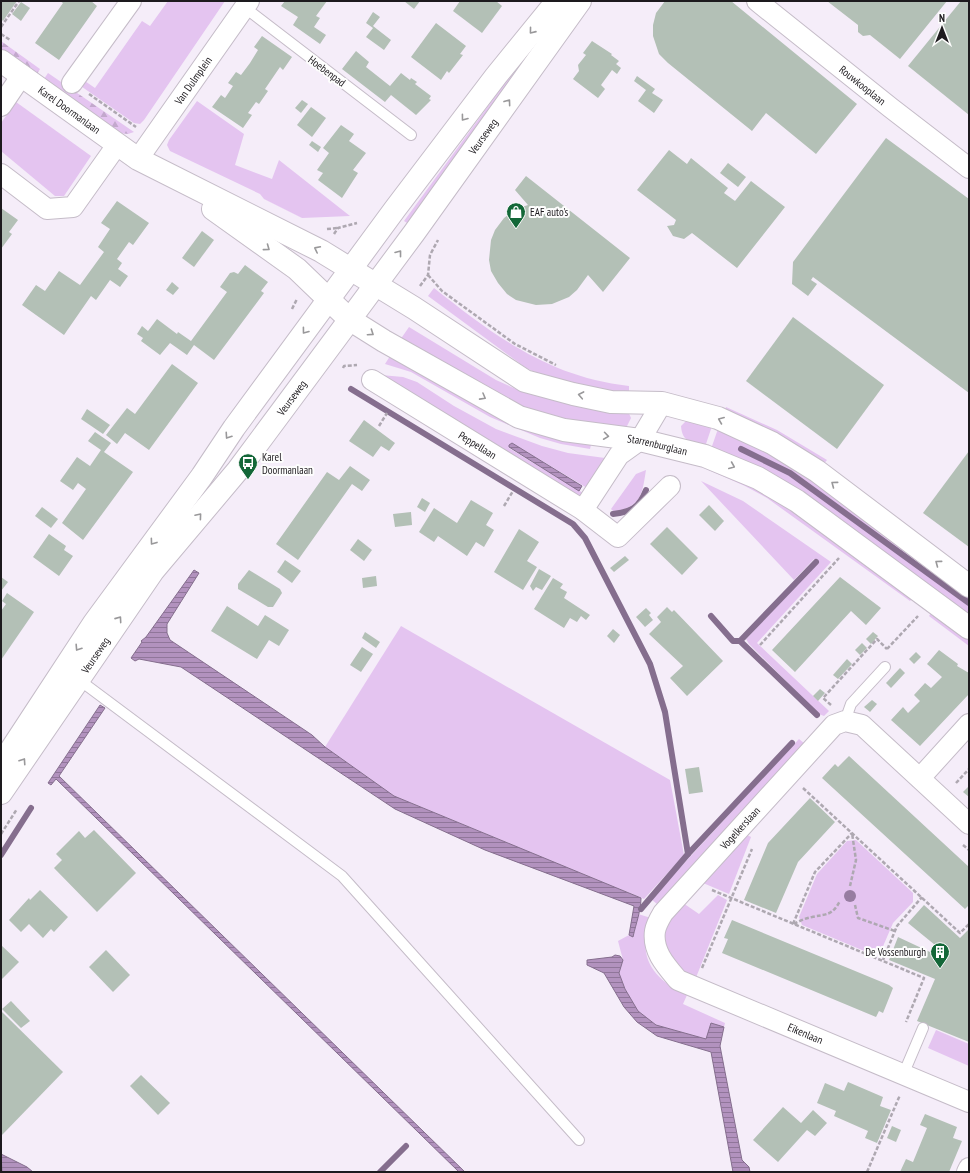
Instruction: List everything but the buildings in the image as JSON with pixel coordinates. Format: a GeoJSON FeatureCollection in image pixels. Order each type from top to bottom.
{"type":"FeatureCollection","features":[{"type":"Feature","properties":{"kind":"street"},"geometry":{"type":"LineString","coordinates":[[72,82],[131,1]]}},
{"type":"Feature","properties":{"kind":"street","name":"Veurseweg"},"geometry":{"type":"LineString","coordinates":[[1,765],[94,623],[202,476],[234,428],[496,76],[557,1]]}},
{"type":"Feature","properties":{"kind":"street","name":"Veurseweg"},"geometry":{"type":"LineString","coordinates":[[1,793],[153,571],[231,479],[349,318],[414,233],[580,1]]}},
{"type":"Feature","properties":{"kind":"street","name":"Rouwkooplaan"},"geometry":{"type":"LineString","coordinates":[[757,1],[890,108],[969,168]]}},
{"type":"Feature","properties":{"kind":"street","name":"Van Dulmplein"},"geometry":{"type":"LineString","coordinates":[[138,159],[247,4]]}},
{"type":"Feature","properties":{"kind":"street","name":"Karel Doormanlaan"},"geometry":{"type":"LineString","coordinates":[[1,61],[138,159],[321,251],[375,284]]}},
{"type":"Feature","properties":{"kind":"street"},"geometry":{"type":"LineString","coordinates":[[1,106],[22,75]]}},
{"type":"Feature","properties":{"kind":"street"},"geometry":{"type":"LineString","coordinates":[[1,174],[47,209],[73,208],[117,145]]}},
{"type":"Feature","properties":{"kind":"street","name":"Karel Doormanlaan"},"geometry":{"type":"LineString","coordinates":[[160,171],[297,269],[329,300]]}},
{"type":"Feature","properties":{"kind":"street"},"geometry":{"type":"LineString","coordinates":[[375,284],[525,381],[611,402],[662,403],[718,418],[772,443],[817,471],[969,586]]}},
{"type":"Feature","properties":{"kind":"street","name":"Starrenburglaan"},"geometry":{"type":"LineString","coordinates":[[329,300],[349,318],[384,341],[520,417],[564,430],[640,440],[705,456],[758,478],[797,501],[969,628]]}},
{"type":"Feature","properties":{"kind":"street","name":"Peppellaan"},"geometry":{"type":"LineString","coordinates":[[372,380],[583,510],[618,537],[670,486]]}},
{"type":"Feature","properties":{"kind":"street"},"geometry":{"type":"LineString","coordinates":[[583,510],[619,455],[640,440],[662,403]]}},
{"type":"Feature","properties":{"kind":"street"},"geometry":{"type":"LineString","coordinates":[[845,721],[862,725],[920,778],[963,832]]}},
{"type":"Feature","properties":{"kind":"street","name":"Vogelkerslaan"},"geometry":{"type":"LineString","coordinates":[[656,947],[655,930],[662,913],[692,882],[834,725],[845,721]]}},
{"type":"Feature","properties":{"kind":"street"},"geometry":{"type":"LineString","coordinates":[[920,778],[969,724]]}},
{"type":"Feature","properties":{"kind":"street","name":"Eikenlaan"},"geometry":{"type":"LineString","coordinates":[[656,947],[663,963],[678,980],[969,1102]]}},
{"type":"Feature","properties":{"kind":"street"},"geometry":{"type":"LineString","coordinates":[[967,1172],[969,1168]]}},
{"type":"Feature","properties":{"kind":"lane","name":"Hoebenpad"},"geometry":{"type":"LineString","coordinates":[[247,4],[411,135]]}},
{"type":"Feature","properties":{"kind":"lane"},"geometry":{"type":"LineString","coordinates":[[845,721],[851,704],[885,667]]}},
{"type":"Feature","properties":{"kind":"lane"},"geometry":{"type":"LineString","coordinates":[[78,680],[342,876],[579,1140]]}},
{"type":"Feature","properties":{"kind":"lane"},"geometry":{"type":"LineString","coordinates":[[906,1076],[923,1028]]}},
{"type":"Feature","properties":{"kind":"path"},"geometry":{"type":"LineString","coordinates":[[1,28],[19,1]]}},
{"type":"Feature","properties":{"kind":"path"},"geometry":{"type":"LineString","coordinates":[[379,426],[386,415]]}},
{"type":"Feature","properties":{"kind":"path"},"geometry":{"type":"LineString","coordinates":[[504,506],[510,496]]}},
{"type":"Feature","properties":{"kind":"path"},"geometry":{"type":"LineString","coordinates":[[760,645],[842,555]]}},
{"type":"Feature","properties":{"kind":"path"},"geometry":{"type":"LineString","coordinates":[[892,653],[887,649],[920,614]]}},
{"type":"Feature","properties":{"kind":"path"},"geometry":{"type":"LineString","coordinates":[[797,793],[808,782]]}},
{"type":"Feature","properties":{"kind":"path"},"geometry":{"type":"LineString","coordinates":[[802,788],[960,933],[969,924]]}},
{"type":"Feature","properties":{"kind":"path"},"geometry":{"type":"LineString","coordinates":[[963,832],[969,850]]}},
{"type":"Feature","properties":{"kind":"path"},"geometry":{"type":"LineString","coordinates":[[850,886],[856,860],[852,833]]}},
{"type":"Feature","properties":{"kind":"path"},"geometry":{"type":"LineString","coordinates":[[793,924],[815,872],[852,833]]}},
{"type":"Feature","properties":{"kind":"path"},"geometry":{"type":"LineString","coordinates":[[694,987],[753,845]]}},
{"type":"Feature","properties":{"kind":"path"},"geometry":{"type":"LineString","coordinates":[[692,882],[924,978],[905,1026]]}},
{"type":"Feature","properties":{"kind":"path"},"geometry":{"type":"LineString","coordinates":[[883,960],[897,926],[922,897]]}},
{"type":"Feature","properties":{"kind":"path"},"geometry":{"type":"LineString","coordinates":[[793,924],[811,917],[822,917],[832,912],[840,901]]}},
{"type":"Feature","properties":{"kind":"path"},"geometry":{"type":"LineString","coordinates":[[855,906],[858,918],[895,931]]}},
{"type":"Feature","properties":{"kind":"path"},"geometry":{"type":"LineString","coordinates":[[867,1172],[906,1076]]}},
{"type":"Feature","properties":{"kind":"green space"},"geometry":{"type":"Polygon","coordinates":[[[168,1],[225,1],[144,120],[140,124],[134,123],[75,82],[79,77],[95,88],[142,21],[150,26],[168,1]]]}},
{"type":"Feature","properties":{"kind":"green space"},"geometry":{"type":"Polygon","coordinates":[[[574,1],[412,226],[404,221],[500,90],[523,53],[574,1]]]}},
{"type":"Feature","properties":{"kind":"green space"},"geometry":{"type":"Polygon","coordinates":[[[1,41],[40,69],[36,76],[1,52],[1,41]]]}},
{"type":"Feature","properties":{"kind":"green space"},"geometry":{"type":"Polygon","coordinates":[[[48,73],[134,132],[128,134],[118,133],[44,79],[48,73]]]}},
{"type":"Feature","properties":{"kind":"green space"},"geometry":{"type":"Polygon","coordinates":[[[197,101],[244,134],[235,165],[272,179],[279,160],[350,216],[302,218],[264,199],[260,194],[170,151],[167,145],[169,140],[197,101]]]}},
{"type":"Feature","properties":{"kind":"green space"},"geometry":{"type":"Polygon","coordinates":[[[16,102],[91,156],[64,196],[55,196],[1,151],[1,123],[16,102]]]}},
{"type":"Feature","properties":{"kind":"green space"},"geometry":{"type":"Polygon","coordinates":[[[434,288],[479,323],[525,352],[548,364],[574,374],[600,381],[629,386],[629,394],[550,379],[526,368],[428,296],[434,288]]]}},
{"type":"Feature","properties":{"kind":"green space"},"geometry":{"type":"Polygon","coordinates":[[[409,327],[496,380],[516,389],[542,395],[627,409],[631,418],[626,428],[618,432],[518,408],[400,340],[409,327]]]}},
{"type":"Feature","properties":{"kind":"green space"},"geometry":{"type":"Polygon","coordinates":[[[392,353],[592,441],[590,449],[561,444],[540,438],[490,417],[411,372],[385,364],[392,353]]]}},
{"type":"Feature","properties":{"kind":"green space"},"geometry":{"type":"Polygon","coordinates":[[[381,375],[403,377],[417,382],[454,406],[496,429],[542,446],[568,453],[605,458],[603,466],[587,488],[512,443],[509,445],[509,448],[583,493],[579,499],[381,375]]]}},
{"type":"Feature","properties":{"kind":"green space"},"geometry":{"type":"Polygon","coordinates":[[[726,407],[777,430],[827,460],[822,466],[723,414],[726,407]]]}},
{"type":"Feature","properties":{"kind":"green space"},"geometry":{"type":"Polygon","coordinates":[[[687,420],[713,423],[705,447],[688,441],[683,435],[681,426],[687,420]]]}},
{"type":"Feature","properties":{"kind":"green space"},"geometry":{"type":"Polygon","coordinates":[[[719,426],[769,447],[969,589],[969,620],[711,449],[719,426]]]}},
{"type":"Feature","properties":{"kind":"green space"},"geometry":{"type":"Polygon","coordinates":[[[706,460],[767,489],[915,595],[910,601],[767,498],[745,486],[704,468],[706,460]]]}},
{"type":"Feature","properties":{"kind":"green space"},"geometry":{"type":"Polygon","coordinates":[[[646,470],[642,492],[639,498],[630,506],[614,512],[611,509],[636,474],[646,470]]]}},
{"type":"Feature","properties":{"kind":"green space"},"geometry":{"type":"Polygon","coordinates":[[[701,481],[743,501],[831,562],[757,643],[829,711],[824,716],[819,714],[749,644],[746,639],[819,562],[814,559],[794,580],[701,481]]]}},
{"type":"Feature","properties":{"kind":"green space"},"geometry":{"type":"Polygon","coordinates":[[[934,609],[969,636],[969,646],[929,616],[934,609]]]}},
{"type":"Feature","properties":{"kind":"green space"},"geometry":{"type":"Polygon","coordinates":[[[401,626],[670,780],[684,855],[644,899],[394,796],[325,747],[401,626]]]}},
{"type":"Feature","properties":{"kind":"green space"},"geometry":{"type":"Polygon","coordinates":[[[799,739],[805,744],[657,904],[651,899],[799,739]]]}},
{"type":"Feature","properties":{"kind":"green space"},"geometry":{"type":"Polygon","coordinates":[[[747,835],[751,837],[729,894],[703,883],[747,835]]]}},
{"type":"Feature","properties":{"kind":"green space"},"geometry":{"type":"Polygon","coordinates":[[[856,840],[913,893],[913,902],[893,923],[881,951],[874,955],[802,925],[799,917],[817,874],[847,841],[856,840]]]}},
{"type":"Feature","properties":{"kind":"green space"},"geometry":{"type":"Polygon","coordinates":[[[718,895],[727,900],[695,980],[685,976],[662,945],[667,922],[683,903],[699,914],[718,895]]]}},
{"type":"Feature","properties":{"kind":"green space"},"geometry":{"type":"Polygon","coordinates":[[[638,914],[651,918],[645,944],[650,965],[656,974],[664,982],[687,995],[683,1004],[725,1023],[724,1027],[711,1023],[706,1039],[656,1025],[638,1011],[625,989],[619,973],[623,960],[618,941],[629,935],[633,936],[638,914]]]}},
{"type":"Feature","properties":{"kind":"green space"},"geometry":{"type":"Polygon","coordinates":[[[936,1030],[969,1044],[969,1066],[928,1048],[936,1030]]]}},
{"type":"Feature","properties":{"kind":"shaded area"},"geometry":{"type":"Polygon","coordinates":[[[512,443],[582,486],[579,491],[509,447],[512,443]]]}},
{"type":"Feature","properties":{"kind":"shaded area"},"geometry":{"type":"Polygon","coordinates":[[[194,570],[199,573],[167,624],[167,633],[170,640],[312,735],[325,747],[394,796],[641,898],[633,937],[629,935],[634,906],[485,850],[395,809],[181,667],[139,659],[135,661],[131,658],[142,642],[141,641],[146,637],[194,570]]]}},
{"type":"Feature","properties":{"kind":"shaded area"},"geometry":{"type":"Polygon","coordinates":[[[100,705],[105,708],[59,776],[465,1172],[459,1172],[56,779],[51,785],[48,783],[100,705]]]}},
{"type":"Feature","properties":{"kind":"shaded area"},"geometry":{"type":"Polygon","coordinates":[[[615,955],[620,956],[623,960],[619,973],[625,989],[638,1011],[656,1025],[706,1039],[711,1023],[724,1027],[720,1046],[742,1160],[749,1167],[750,1172],[733,1172],[711,1052],[657,1036],[637,1022],[624,1007],[604,973],[587,965],[587,960],[612,957],[615,955]]]}},
{"type":"Feature","properties":{"kind":"shaded area"},"geometry":{"type":"Polygon","coordinates":[[[1,1154],[27,1167],[33,1172],[2,1172],[1,1154]]]}},
{"type":"Feature","properties":{"kind":"waterway"},"geometry":{"type":"LineString","coordinates":[[351,389],[573,524],[585,538],[650,664],[665,712],[688,854]]}},
{"type":"Feature","properties":{"kind":"waterway"},"geometry":{"type":"LineString","coordinates":[[741,449],[790,473],[969,603]]}},
{"type":"Feature","properties":{"kind":"waterway"},"geometry":{"type":"LineString","coordinates":[[613,514],[625,512],[634,508],[646,490]]}},
{"type":"Feature","properties":{"kind":"waterway"},"geometry":{"type":"LineString","coordinates":[[816,562],[740,641],[817,715]]}},
{"type":"Feature","properties":{"kind":"waterway"},"geometry":{"type":"LineString","coordinates":[[711,616],[733,641],[740,641]]}},
{"type":"Feature","properties":{"kind":"waterway"},"geometry":{"type":"LineString","coordinates":[[641,909],[688,854],[792,743]]}},
{"type":"Feature","properties":{"kind":"waterway"},"geometry":{"type":"LineString","coordinates":[[1,855],[31,808]]}},
{"type":"Feature","properties":{"kind":"waterway"},"geometry":{"type":"LineString","coordinates":[[380,1172],[406,1146]]}},
{"type":"Feature","properties":{"kind":"place","name":"EAF auto's"},"geometry":{"type":"Point","coordinates":[516,229]}},
{"type":"Feature","properties":{"kind":"place","name":"Karel Doormanlaan"},"geometry":{"type":"Point","coordinates":[248,480]}},
{"type":"Feature","properties":{"kind":"place","name":"De Vossenburgh"},"geometry":{"type":"Point","coordinates":[940,969]}}]}
